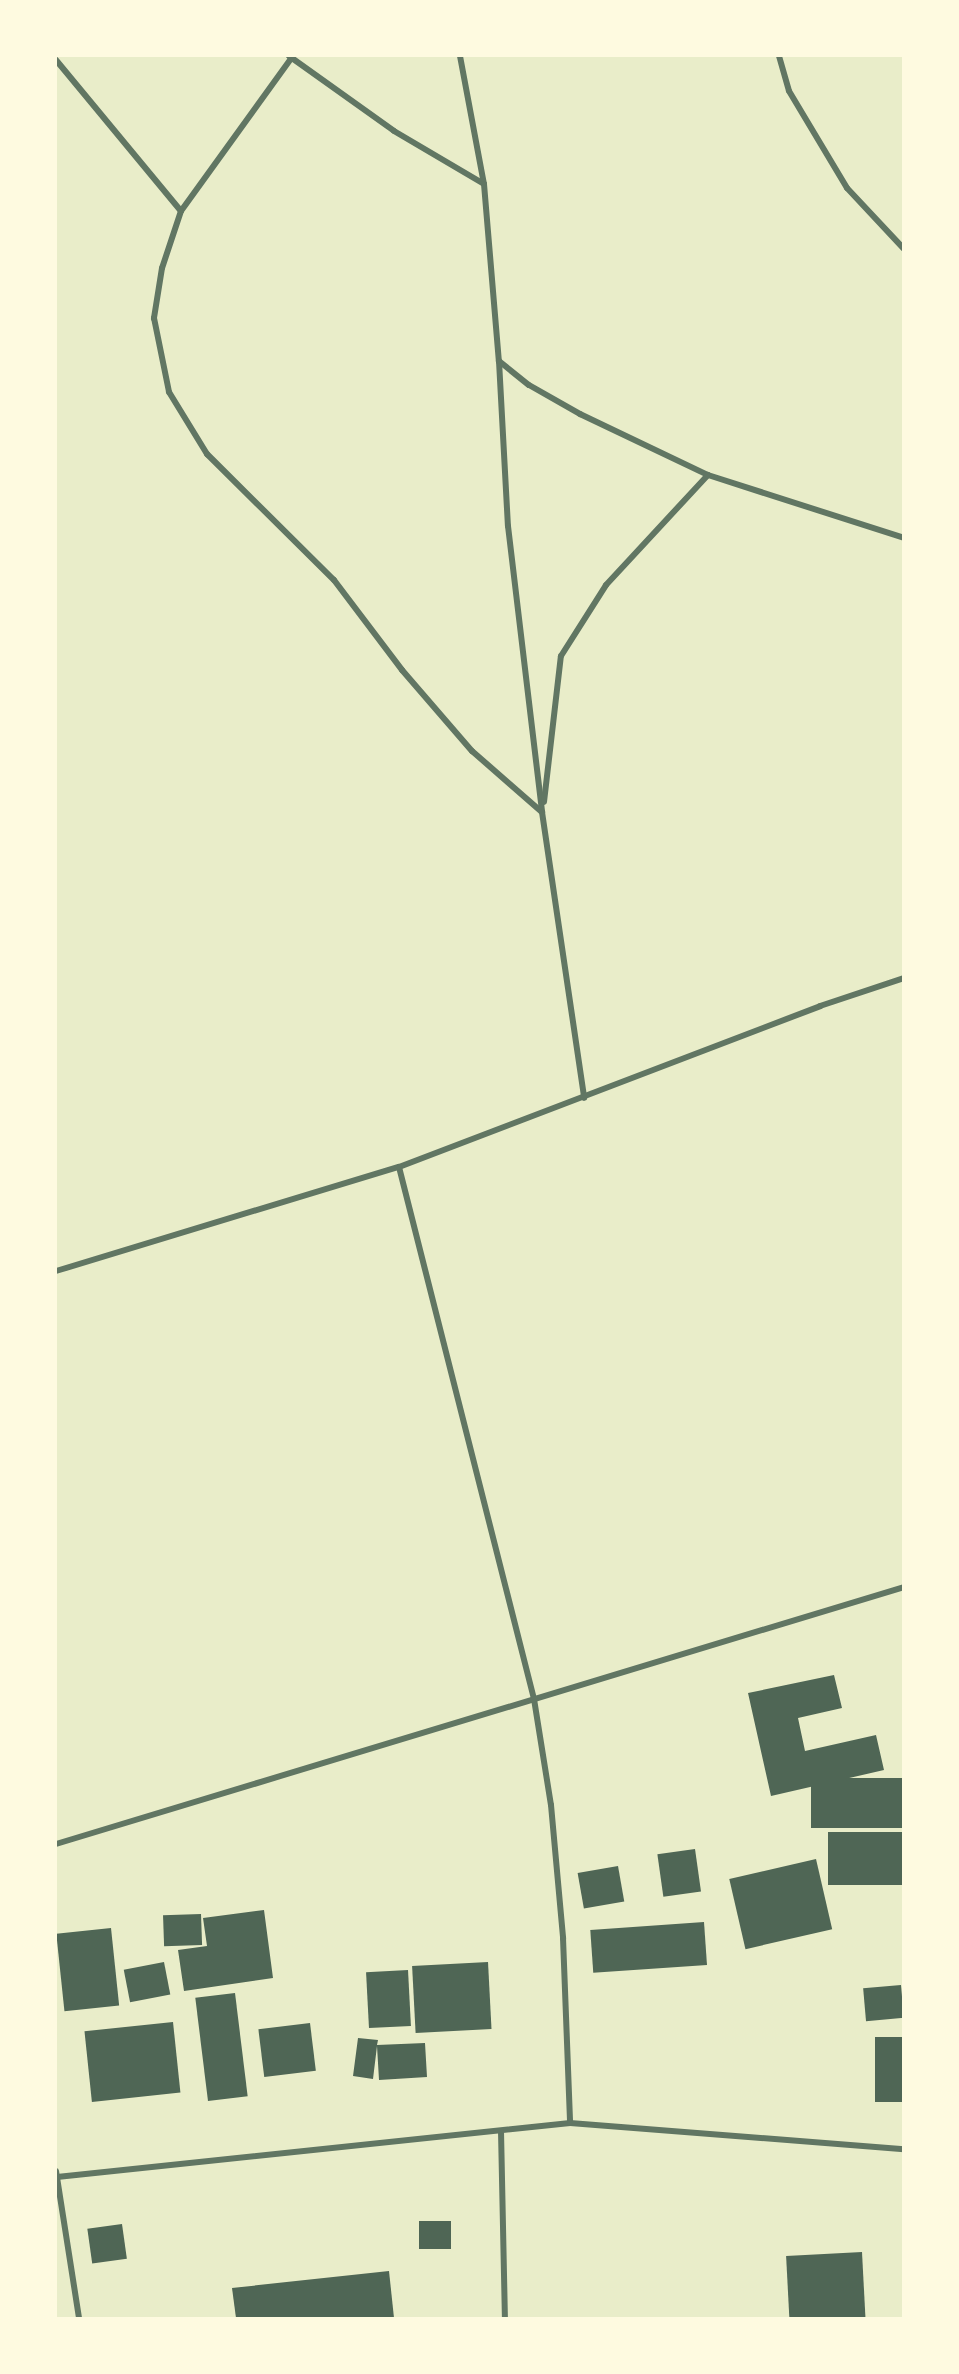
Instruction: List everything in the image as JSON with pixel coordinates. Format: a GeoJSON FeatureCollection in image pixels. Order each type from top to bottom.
{"type":"FeatureCollection","features":[{"type":"Feature","properties":{"kind":"street"},"geometry":{"type":"LineString","coordinates":[[460,56],[484,184],[499,361],[508,526],[542,812],[584,1098]]}},
{"type":"Feature","properties":{"kind":"street"},"geometry":{"type":"LineString","coordinates":[[779,56],[789,91],[847,188],[903,249]]}},
{"type":"Feature","properties":{"kind":"street"},"geometry":{"type":"LineString","coordinates":[[484,184],[394,131],[289,58],[181,211],[162,268],[154,318],[169,392],[207,454],[334,580],[402,670],[472,751],[542,812]]}},
{"type":"Feature","properties":{"kind":"street"},"geometry":{"type":"LineString","coordinates":[[56,60],[181,211]]}},
{"type":"Feature","properties":{"kind":"street"},"geometry":{"type":"LineString","coordinates":[[499,361],[529,385],[580,414],[708,475],[903,538]]}},
{"type":"Feature","properties":{"kind":"street"},"geometry":{"type":"LineString","coordinates":[[542,812],[561,656],[606,585],[708,475]]}},
{"type":"Feature","properties":{"kind":"street"},"geometry":{"type":"LineString","coordinates":[[56,1271],[399,1167],[820,1006],[903,978]]}},
{"type":"Feature","properties":{"kind":"street"},"geometry":{"type":"LineString","coordinates":[[399,1167],[534,1699],[551,1805],[563,1938],[570,2123]]}},
{"type":"Feature","properties":{"kind":"street"},"geometry":{"type":"LineString","coordinates":[[56,1844],[903,1587]]}},
{"type":"Feature","properties":{"kind":"street"},"geometry":{"type":"LineString","coordinates":[[80,2319],[56,2174],[570,2123],[903,2149]]}},
{"type":"Feature","properties":{"kind":"street"},"geometry":{"type":"LineString","coordinates":[[501,2131],[505,2319]]}},
{"type":"Feature","properties":{"kind":"building"},"geometry":{"type":"Polygon","coordinates":[[[834,1675],[842,1708],[798,1718],[805,1751],[876,1735],[884,1770],[771,1796],[748,1693],[834,1675]]]}},
{"type":"Feature","properties":{"kind":"building"},"geometry":{"type":"Polygon","coordinates":[[[811,1778],[904,1778],[904,1828],[811,1828],[811,1778]]]}},
{"type":"Feature","properties":{"kind":"building"},"geometry":{"type":"Polygon","coordinates":[[[828,1832],[904,1832],[904,1885],[828,1885],[828,1832]]]}},
{"type":"Feature","properties":{"kind":"building"},"geometry":{"type":"Polygon","coordinates":[[[695,1849],[701,1892],[663,1897],[657,1854],[695,1849]]]}},
{"type":"Feature","properties":{"kind":"building"},"geometry":{"type":"Polygon","coordinates":[[[816,1859],[832,1929],[745,1949],[729,1879],[816,1859]]]}},
{"type":"Feature","properties":{"kind":"building"},"geometry":{"type":"Polygon","coordinates":[[[618,1866],[624,1901],[584,1909],[578,1873],[618,1866]]]}},
{"type":"Feature","properties":{"kind":"building"},"geometry":{"type":"Polygon","coordinates":[[[264,1910],[273,1978],[184,1991],[178,1950],[207,1946],[203,1918],[264,1910]]]}},
{"type":"Feature","properties":{"kind":"building"},"geometry":{"type":"Polygon","coordinates":[[[201,1914],[202,1945],[164,1946],[163,1915],[201,1914]]]}},
{"type":"Feature","properties":{"kind":"building"},"geometry":{"type":"Polygon","coordinates":[[[704,1922],[707,1965],[593,1973],[590,1930],[704,1922]]]}},
{"type":"Feature","properties":{"kind":"building"},"geometry":{"type":"Polygon","coordinates":[[[111,1928],[119,2006],[64,2011],[56,1934],[111,1928]]]}},
{"type":"Feature","properties":{"kind":"building"},"geometry":{"type":"Polygon","coordinates":[[[164,1962],[170,1994],[130,2002],[124,1970],[164,1962]]]}},
{"type":"Feature","properties":{"kind":"building"},"geometry":{"type":"Polygon","coordinates":[[[488,1962],[492,2029],[416,2033],[412,1966],[488,1962]]]}},
{"type":"Feature","properties":{"kind":"building"},"geometry":{"type":"Polygon","coordinates":[[[408,1970],[411,2026],[369,2028],[366,1972],[408,1970]]]}},
{"type":"Feature","properties":{"kind":"building"},"geometry":{"type":"Polygon","coordinates":[[[901,1985],[904,2018],[866,2021],[863,1988],[901,1985]]]}},
{"type":"Feature","properties":{"kind":"building"},"geometry":{"type":"Polygon","coordinates":[[[235,1993],[248,2096],[208,2101],[195,1998],[235,1993]]]}},
{"type":"Feature","properties":{"kind":"building"},"geometry":{"type":"Polygon","coordinates":[[[173,2022],[180,2093],[92,2102],[84,2031],[173,2022]]]}},
{"type":"Feature","properties":{"kind":"building"},"geometry":{"type":"Polygon","coordinates":[[[310,2023],[316,2071],[264,2077],[258,2029],[310,2023]]]}},
{"type":"Feature","properties":{"kind":"building"},"geometry":{"type":"Polygon","coordinates":[[[875,2037],[904,2037],[904,2102],[875,2102],[875,2037]]]}},
{"type":"Feature","properties":{"kind":"building"},"geometry":{"type":"Polygon","coordinates":[[[358,2038],[378,2040],[377,2045],[425,2043],[427,2077],[379,2080],[377,2046],[373,2079],[353,2076],[358,2038]]]}},
{"type":"Feature","properties":{"kind":"building"},"geometry":{"type":"Polygon","coordinates":[[[419,2221],[451,2221],[451,2249],[419,2249],[419,2221]]]}},
{"type":"Feature","properties":{"kind":"building"},"geometry":{"type":"Polygon","coordinates":[[[122,2224],[127,2259],[92,2264],[87,2229],[122,2224]]]}},
{"type":"Feature","properties":{"kind":"building"},"geometry":{"type":"Polygon","coordinates":[[[862,2252],[865,2318],[789,2318],[786,2256],[862,2252]]]}},
{"type":"Feature","properties":{"kind":"building"},"geometry":{"type":"Polygon","coordinates":[[[389,2271],[394,2318],[236,2318],[232,2288],[389,2271]]]}}]}
